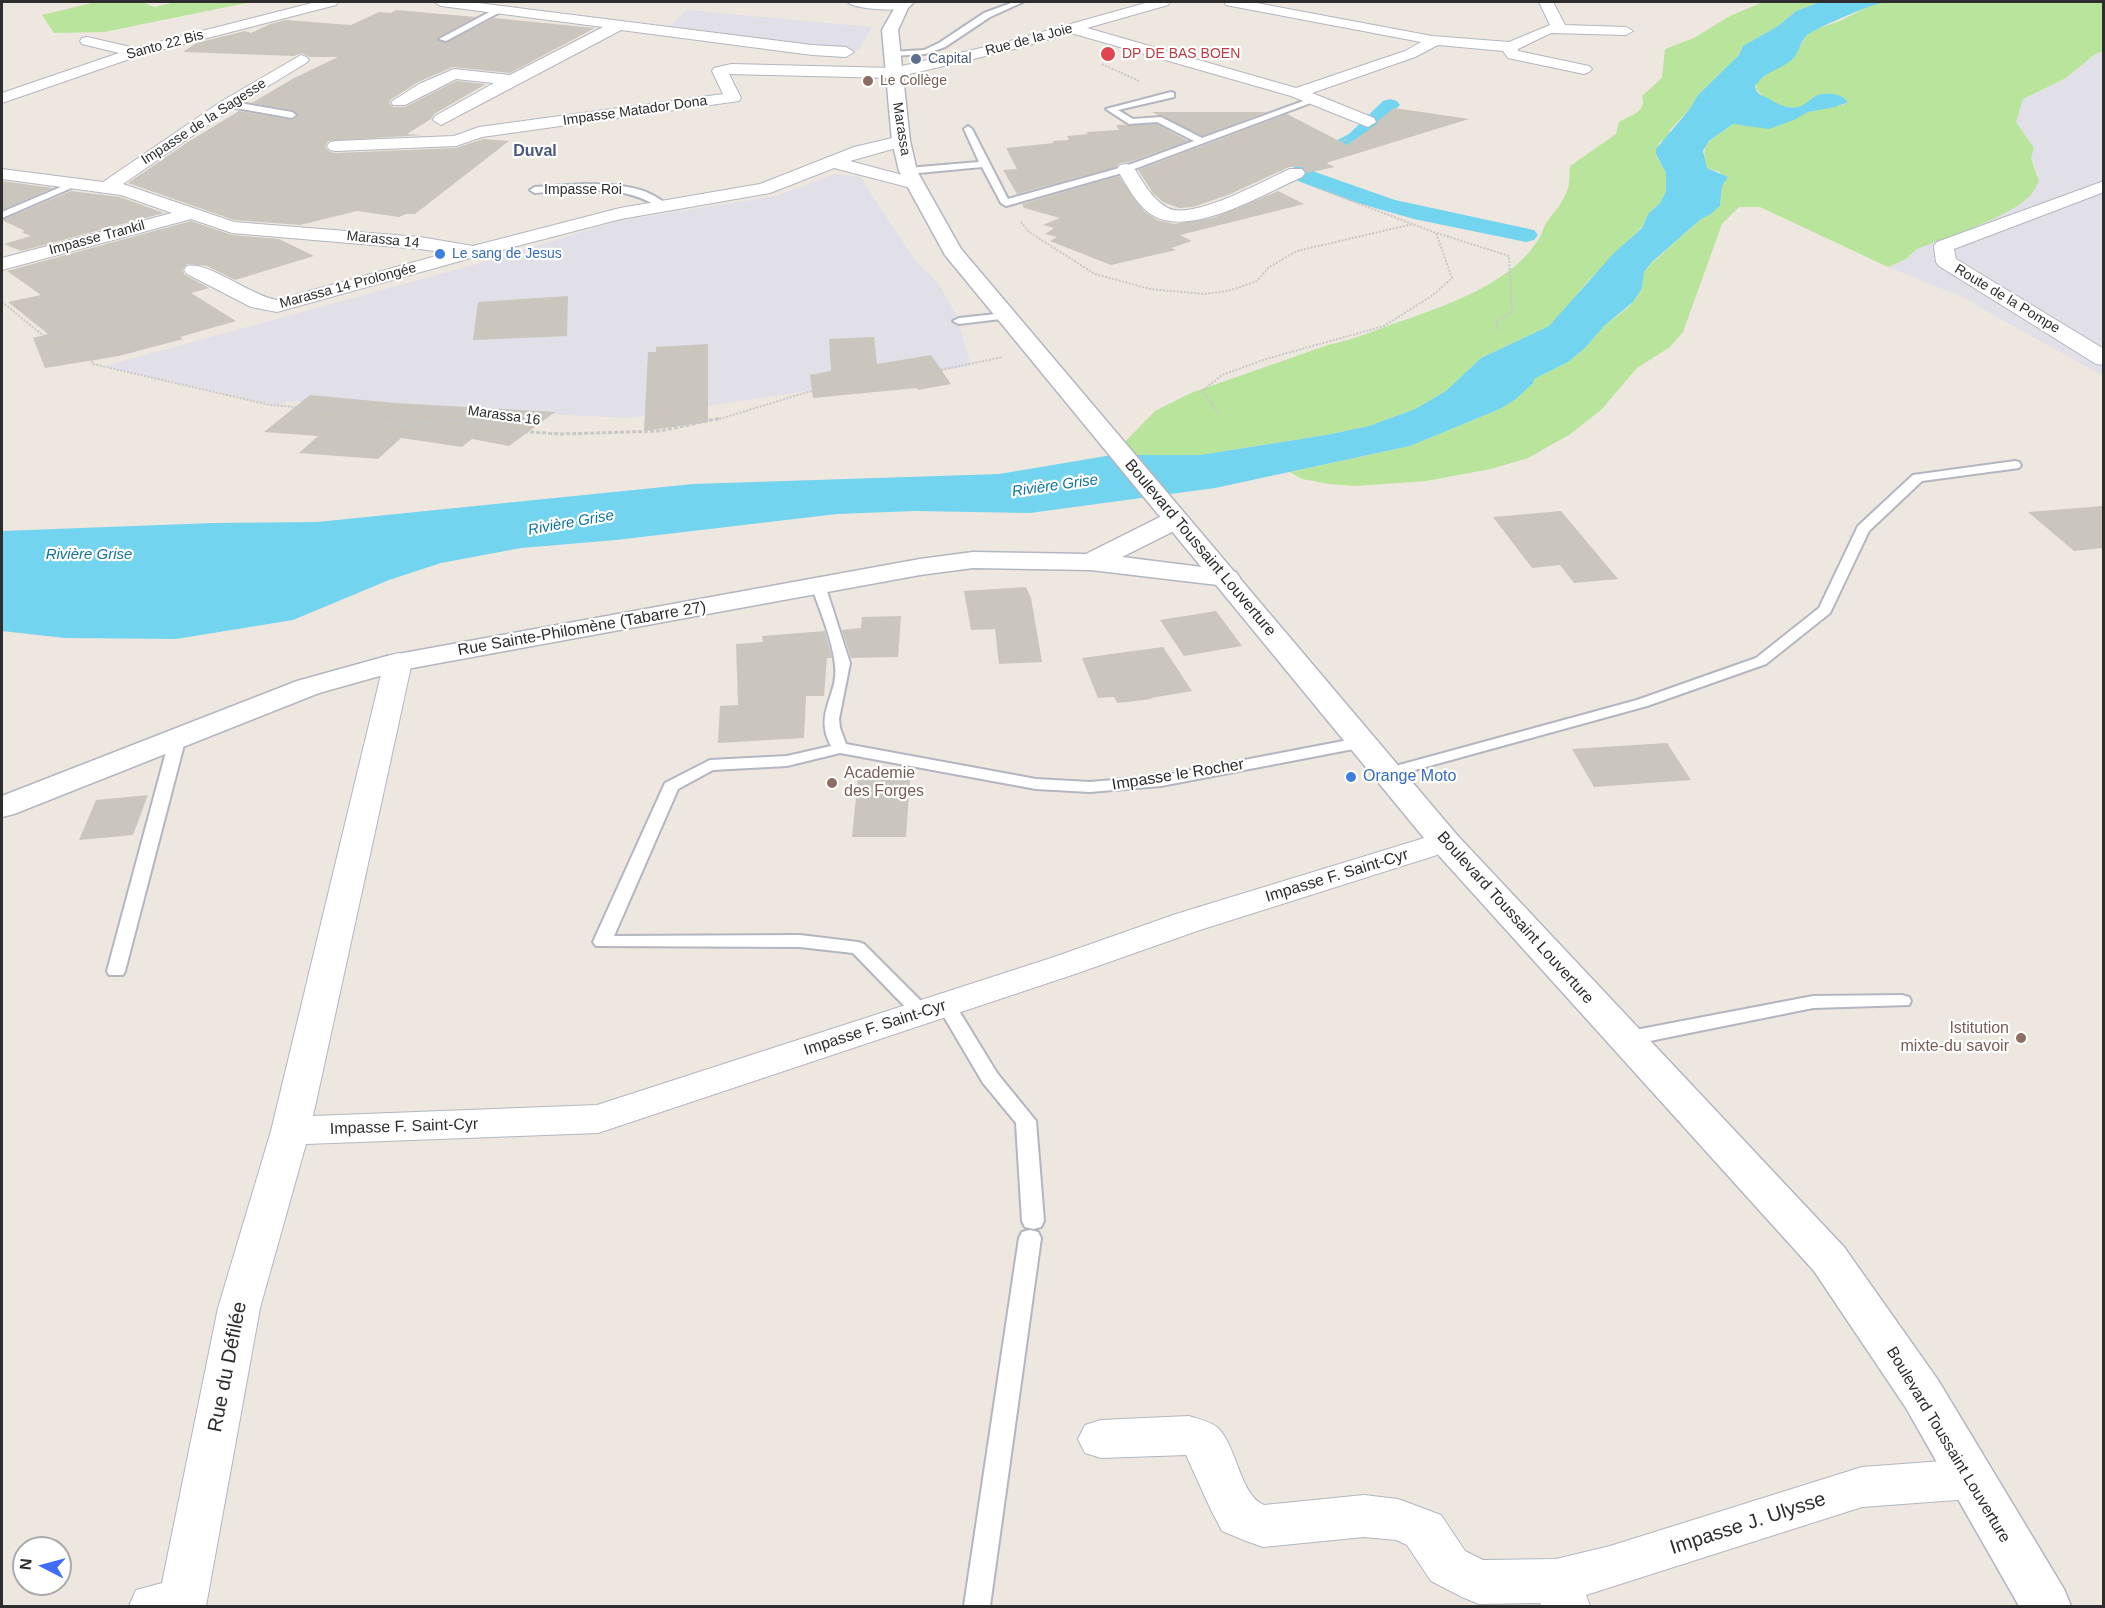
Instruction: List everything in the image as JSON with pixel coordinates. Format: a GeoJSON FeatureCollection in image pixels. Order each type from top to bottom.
{"type":"FeatureCollection","features":[{"type":"Feature","properties":{"kind":"main road","name":"Marassa"},"geometry":{"type":"LineString","coordinates":[[904,4],[890,30],[886,53],[893,73],[901,141],[911,178],[952,251]]}},
{"type":"Feature","properties":{"kind":"main road","name":"Boulevard Toussaint Louverture"},"geometry":{"type":"LineString","coordinates":[[952,251],[1172,517],[1364,742],[1445,843],[1828,1259],[1922,1394],[2046,1606]]}},
{"type":"Feature","properties":{"kind":"main road","name":"Rue Sainte-Philomène (Tabarre 27)"},"geometry":{"type":"LineString","coordinates":[[2,807],[308,687],[398,662],[818,585],[973,560],[1091,562],[1172,517]]}},
{"type":"Feature","properties":{"kind":"main road"},"geometry":{"type":"LineString","coordinates":[[1091,562],[1226,578]]}},
{"type":"Feature","properties":{"kind":"street","name":"Santo 22 Bis"},"geometry":{"type":"LineString","coordinates":[[2,98],[136,52],[331,2]]}},
{"type":"Feature","properties":{"kind":"street"},"geometry":{"type":"LineString","coordinates":[[441,2],[813,50],[860,52]]}},
{"type":"Feature","properties":{"kind":"street"},"geometry":{"type":"LineString","coordinates":[[507,11],[534,2]]}},
{"type":"Feature","properties":{"kind":"street"},"geometry":{"type":"LineString","coordinates":[[854,2],[904,4]]}},
{"type":"Feature","properties":{"kind":"street","name":"Rue de la Joie"},"geometry":{"type":"LineString","coordinates":[[893,73],[1006,47],[1163,2]]}},
{"type":"Feature","properties":{"kind":"street"},"geometry":{"type":"LineString","coordinates":[[1231,2],[1429,40],[1511,47],[1544,30],[1626,31]]}},
{"type":"Feature","properties":{"kind":"street"},"geometry":{"type":"LineString","coordinates":[[1546,2],[1560,29]]}},
{"type":"Feature","properties":{"kind":"street"},"geometry":{"type":"LineString","coordinates":[[441,120],[471,101],[619,25]]}},
{"type":"Feature","properties":{"kind":"street"},"geometry":{"type":"LineString","coordinates":[[1073,29],[1297,93],[1368,122]]}},
{"type":"Feature","properties":{"kind":"street"},"geometry":{"type":"LineString","coordinates":[[1297,93],[1410,54],[1430,45],[1432,43],[1429,40]]}},
{"type":"Feature","properties":{"kind":"street"},"geometry":{"type":"LineString","coordinates":[[87,41],[136,52]]}},
{"type":"Feature","properties":{"kind":"street"},"geometry":{"type":"LineString","coordinates":[[1511,47],[1510,52],[1513,55],[1584,69]]}},
{"type":"Feature","properties":{"kind":"street","name":"Impasse de la Sagesse"},"geometry":{"type":"LineString","coordinates":[[108,187],[228,104],[301,60]]}},
{"type":"Feature","properties":{"kind":"street","name":"Impasse Matador Dona"},"geometry":{"type":"LineString","coordinates":[[336,146],[456,141],[479,132],[733,98],[720,71],[731,69],[893,73]]}},
{"type":"Feature","properties":{"kind":"street"},"geometry":{"type":"LineString","coordinates":[[399,102],[454,74],[513,80]]}},
{"type":"Feature","properties":{"kind":"street","name":"Marassa 14"},"geometry":{"type":"LineString","coordinates":[[2,174],[108,187],[159,200],[232,227],[420,243],[473,252],[620,214],[764,189],[860,151],[901,141]]}},
{"type":"Feature","properties":{"kind":"street"},"geometry":{"type":"LineString","coordinates":[[833,162],[911,178]]}},
{"type":"Feature","properties":{"kind":"street"},"geometry":{"type":"LineString","coordinates":[[1126,169],[1137,188],[1155,208],[1170,216],[1181,217],[1218,208],[1269,183],[1296,173]]}},
{"type":"Feature","properties":{"kind":"street","name":"Route de la Pompe"},"geometry":{"type":"LineString","coordinates":[[2103,186],[1944,246],[1946,262],[2103,359]]}},
{"type":"Feature","properties":{"kind":"street","name":"Impasse Trankil"},"geometry":{"type":"LineString","coordinates":[[2,264],[192,213]]}},
{"type":"Feature","properties":{"kind":"street","name":"Marassa 14 Prolongée"},"geometry":{"type":"LineString","coordinates":[[194,270],[258,303],[277,306],[473,252]]}},
{"type":"Feature","properties":{"kind":"street","name":"Rue du Défilée"},"geometry":{"type":"LineString","coordinates":[[173,1605],[239,1308],[290,1131],[398,662]]}},
{"type":"Feature","properties":{"kind":"street","name":"Impasse F. Saint-Cyr"},"geometry":{"type":"LineString","coordinates":[[290,1131],[598,1119],[934,1009],[1188,922],[1445,843]]}},
{"type":"Feature","properties":{"kind":"street","name":"Impasse J. Ulysse"},"geometry":{"type":"LineString","coordinates":[[1101,1439],[1189,1435],[1202,1440],[1212,1456],[1227,1496],[1239,1516],[1263,1526],[1364,1516],[1398,1520],[1424,1530],[1448,1566],[1479,1581],[1561,1594],[1610,1568],[1862,1487],[1971,1479]]}},
{"type":"Feature","properties":{"kind":"lane"},"geometry":{"type":"LineString","coordinates":[[886,53],[925,52],[942,45],[987,15],[1019,2]]}},
{"type":"Feature","properties":{"kind":"lane"},"geometry":{"type":"LineString","coordinates":[[444,39],[507,11]]}},
{"type":"Feature","properties":{"kind":"lane"},"geometry":{"type":"LineString","coordinates":[[1171,95],[1110,109],[1132,122],[1158,119],[1203,142]]}},
{"type":"Feature","properties":{"kind":"lane"},"geometry":{"type":"LineString","coordinates":[[968,129],[1006,203],[1126,169],[1312,101]]}},
{"type":"Feature","properties":{"kind":"lane"},"geometry":{"type":"LineString","coordinates":[[228,104],[291,115]]}},
{"type":"Feature","properties":{"kind":"lane"},"geometry":{"type":"LineString","coordinates":[[911,178],[984,164]]}},
{"type":"Feature","properties":{"kind":"lane"},"geometry":{"type":"LineString","coordinates":[[2,215],[78,183]]}},
{"type":"Feature","properties":{"kind":"lane","name":"Impasse Roi"},"geometry":{"type":"LineString","coordinates":[[535,190],[584,188],[631,190],[657,201],[663,207]]}},
{"type":"Feature","properties":{"kind":"lane"},"geometry":{"type":"LineString","coordinates":[[959,321],[1005,316]]}},
{"type":"Feature","properties":{"kind":"lane"},"geometry":{"type":"LineString","coordinates":[[1387,773],[1642,703],[1761,661],[1825,610],[1863,529],[1918,478],[2015,465]]}},
{"type":"Feature","properties":{"kind":"lane"},"geometry":{"type":"LineString","coordinates":[[818,585],[844,667],[832,708],[831,735],[840,748],[788,761],[710,765],[671,786],[602,942],[800,941],[858,948],[934,1009],[1026,1122],[1031,1230],[977,1606]]}},
{"type":"Feature","properties":{"kind":"lane"},"geometry":{"type":"LineString","coordinates":[[116,971],[178,737]]}},
{"type":"Feature","properties":{"kind":"lane","name":"Impasse le Rocher"},"geometry":{"type":"LineString","coordinates":[[840,748],[1036,784],[1090,787],[1161,781],[1364,742]]}},
{"type":"Feature","properties":{"kind":"lane"},"geometry":{"type":"LineString","coordinates":[[1625,1039],[1813,1002],[1902,1001]]}},
{"type":"Feature","properties":{"kind":"path"},"geometry":{"type":"LineString","coordinates":[[1368,122],[1348,138],[1298,166],[1296,173],[1314,186],[1436,233],[1509,256],[1512,312],[1496,322],[1498,331]]}},
{"type":"Feature","properties":{"kind":"path"},"geometry":{"type":"LineString","coordinates":[[159,200],[271,187],[343,171]]}},
{"type":"Feature","properties":{"kind":"path"},"geometry":{"type":"LineString","coordinates":[[1006,203],[1029,232],[1095,274],[1150,289],[1205,294],[1228,291],[1257,281],[1269,267],[1297,251],[1414,224]]}},
{"type":"Feature","properties":{"kind":"path"},"geometry":{"type":"LineString","coordinates":[[1218,412],[1202,391],[1222,375],[1330,339],[1384,326],[1433,295],[1452,278],[1436,233]]}},
{"type":"Feature","properties":{"kind":"path","name":"Marassa 16"},"geometry":{"type":"LineString","coordinates":[[2,302],[45,337],[82,336],[93,364],[270,405],[346,411],[398,426],[449,420],[473,421],[513,431],[562,434],[660,432],[705,423],[808,392],[1039,355]]}},
{"type":"Feature","properties":{"kind":"shaded area"},"geometry":{"type":"Polygon","coordinates":[[[687,10],[872,27],[859,50],[815,49],[666,30],[687,10]]]}},
{"type":"Feature","properties":{"kind":"shaded area"},"geometry":{"type":"Polygon","coordinates":[[[2103,51],[2103,376],[1960,296],[1888,267],[1906,260],[1917,249],[2039,175],[2031,158],[2034,148],[2016,122],[2023,99],[2066,78],[2094,55],[2103,51]]]}},
{"type":"Feature","properties":{"kind":"shaded area"},"geometry":{"type":"Polygon","coordinates":[[[835,174],[860,177],[917,263],[937,282],[956,314],[971,366],[628,418],[287,401],[277,406],[105,366],[481,263],[618,221],[776,196],[835,174]]]}},
{"type":"Feature","properties":{"kind":"green space"},"geometry":{"type":"Polygon","coordinates":[[[96,2],[141,2],[154,7],[176,2],[251,2],[104,32],[54,33],[42,15],[96,2]]]}},
{"type":"Feature","properties":{"kind":"green space"},"geometry":{"type":"Polygon","coordinates":[[[1763,2],[1820,2],[1796,11],[1778,26],[1743,46],[1739,55],[1698,95],[1689,110],[1670,130],[1669,136],[1659,143],[1656,155],[1666,173],[1666,191],[1660,203],[1648,214],[1642,227],[1587,282],[1549,326],[1481,358],[1446,391],[1415,409],[1369,426],[1200,455],[1112,455],[1155,411],[1191,393],[1420,315],[1477,291],[1512,269],[1527,255],[1566,193],[1570,166],[1616,134],[1619,122],[1640,109],[1642,96],[1662,78],[1665,49],[1694,38],[1730,16],[1763,2]]]}},
{"type":"Feature","properties":{"kind":"green space"},"geometry":{"type":"Polygon","coordinates":[[[2103,2],[2103,51],[2094,55],[2066,78],[2023,99],[2016,122],[2034,148],[2031,158],[2039,181],[2033,192],[2016,207],[1974,227],[1917,249],[1906,259],[1888,267],[1760,207],[1739,207],[1722,224],[1683,332],[1670,347],[1637,368],[1601,410],[1569,435],[1528,458],[1491,469],[1426,481],[1355,486],[1302,479],[1290,472],[1410,446],[1500,409],[1516,399],[1534,379],[1568,362],[1585,348],[1604,326],[1630,306],[1642,288],[1644,272],[1652,263],[1701,219],[1720,206],[1722,186],[1720,172],[1707,168],[1705,159],[1706,146],[1710,142],[1733,124],[1775,127],[1808,112],[1845,104],[1847,100],[1828,93],[1814,97],[1800,107],[1787,107],[1772,102],[1760,94],[1756,83],[1772,70],[1793,59],[1806,36],[1813,30],[1840,21],[1875,3],[2103,2]]]}},
{"type":"Feature","properties":{"kind":"water","name":"Rivière Grise"},"geometry":{"type":"Polygon","coordinates":[[[1820,2],[1885,2],[1844,17],[1807,35],[1792,59],[1767,74],[1755,86],[1761,95],[1787,107],[1800,106],[1818,95],[1827,94],[1837,95],[1848,102],[1808,112],[1769,129],[1733,124],[1709,141],[1703,151],[1707,168],[1728,177],[1722,186],[1720,206],[1701,219],[1652,262],[1644,272],[1642,288],[1633,302],[1604,326],[1585,348],[1568,362],[1534,379],[1533,383],[1516,399],[1500,409],[1410,446],[1215,488],[1030,513],[915,511],[837,514],[616,540],[521,548],[441,563],[389,580],[293,620],[176,639],[65,638],[2,631],[2,531],[213,523],[317,522],[693,484],[999,474],[1112,455],[1200,455],[1369,426],[1415,409],[1446,391],[1481,358],[1549,326],[1613,254],[1642,228],[1648,214],[1660,203],[1666,191],[1666,173],[1656,154],[1656,149],[1689,110],[1698,95],[1739,55],[1743,46],[1778,26],[1796,11],[1820,2]]]}},
{"type":"Feature","properties":{"kind":"building"},"geometry":{"type":"Polygon","coordinates":[[[396,10],[476,17],[437,38],[445,43],[494,18],[595,28],[510,73],[453,67],[418,82],[390,100],[389,103],[393,107],[405,107],[456,81],[486,84],[434,114],[431,119],[407,134],[423,135],[328,141],[325,147],[330,152],[336,153],[456,148],[483,139],[509,141],[415,214],[399,217],[357,211],[300,225],[234,220],[128,183],[239,111],[293,120],[298,115],[292,110],[252,103],[294,78],[338,57],[309,57],[302,53],[294,56],[183,52],[196,43],[245,31],[251,33],[270,24],[286,20],[351,25],[379,12],[391,13],[396,10]]]}},
{"type":"Feature","properties":{"kind":"building"},"geometry":{"type":"Polygon","coordinates":[[[1394,108],[1469,119],[1326,163],[1335,167],[1307,173],[1302,167],[1289,167],[1228,195],[1193,207],[1179,208],[1163,202],[1153,193],[1138,170],[1287,114],[1347,145],[1377,124],[1394,108]]]}},
{"type":"Feature","properties":{"kind":"building"},"geometry":{"type":"Polygon","coordinates":[[[1152,112],[1266,112],[1202,136],[1152,112]]]}},
{"type":"Feature","properties":{"kind":"building"},"geometry":{"type":"Polygon","coordinates":[[[1157,124],[1188,141],[1129,162],[1120,163],[1116,167],[1017,194],[1003,170],[1017,169],[1006,148],[1069,140],[1067,136],[1088,134],[1086,132],[1119,130],[1116,125],[1157,124]]]}},
{"type":"Feature","properties":{"kind":"building"},"geometry":{"type":"Polygon","coordinates":[[[1119,176],[1144,211],[1157,220],[1174,224],[1213,218],[1278,191],[1304,204],[1180,235],[1192,241],[1171,248],[1176,250],[1111,265],[1050,241],[1057,237],[1045,234],[1054,228],[1043,225],[1060,218],[1024,208],[1022,204],[1119,176]]]}},
{"type":"Feature","properties":{"kind":"building"},"geometry":{"type":"Polygon","coordinates":[[[2,181],[53,188],[2,210],[2,181]]]}},
{"type":"Feature","properties":{"kind":"building"},"geometry":{"type":"Polygon","coordinates":[[[71,191],[120,197],[164,213],[21,251],[4,244],[31,236],[2,220],[71,191]]]}},
{"type":"Feature","properties":{"kind":"building"},"geometry":{"type":"Polygon","coordinates":[[[191,221],[232,235],[279,239],[314,256],[235,280],[207,266],[187,264],[182,270],[185,275],[209,288],[191,293],[236,321],[180,337],[183,339],[119,356],[45,368],[33,338],[48,334],[8,302],[41,295],[7,271],[191,221]]]}},
{"type":"Feature","properties":{"kind":"building"},"geometry":{"type":"Polygon","coordinates":[[[568,296],[567,336],[473,340],[478,302],[568,296]]]}},
{"type":"Feature","properties":{"kind":"building"},"geometry":{"type":"Polygon","coordinates":[[[874,337],[877,364],[931,355],[951,384],[918,390],[917,388],[813,398],[810,375],[831,371],[829,339],[874,337]]]}},
{"type":"Feature","properties":{"kind":"building"},"geometry":{"type":"Polygon","coordinates":[[[708,344],[708,422],[644,431],[648,352],[656,352],[656,347],[708,344]]]}},
{"type":"Feature","properties":{"kind":"building"},"geometry":{"type":"Polygon","coordinates":[[[310,395],[395,403],[555,412],[509,446],[472,439],[462,447],[401,438],[378,459],[299,453],[318,436],[264,432],[310,395]]]}},
{"type":"Feature","properties":{"kind":"building"},"geometry":{"type":"Polygon","coordinates":[[[2103,506],[2103,548],[2074,551],[2028,512],[2103,506]]]}},
{"type":"Feature","properties":{"kind":"building"},"geometry":{"type":"Polygon","coordinates":[[[1561,511],[1618,579],[1574,583],[1560,565],[1532,568],[1493,517],[1561,511]]]}},
{"type":"Feature","properties":{"kind":"building"},"geometry":{"type":"Polygon","coordinates":[[[1026,587],[1031,598],[1042,662],[999,664],[995,629],[971,630],[964,591],[1026,587]]]}},
{"type":"Feature","properties":{"kind":"building"},"geometry":{"type":"Polygon","coordinates":[[[1216,611],[1242,646],[1184,656],[1160,620],[1216,611]]]}},
{"type":"Feature","properties":{"kind":"building"},"geometry":{"type":"Polygon","coordinates":[[[901,616],[898,657],[851,658],[842,630],[861,628],[862,617],[901,616]]]}},
{"type":"Feature","properties":{"kind":"building"},"geometry":{"type":"Polygon","coordinates":[[[825,631],[832,658],[827,658],[824,696],[806,696],[804,738],[718,743],[720,706],[738,705],[736,644],[763,642],[762,636],[825,631]]]}},
{"type":"Feature","properties":{"kind":"building"},"geometry":{"type":"Polygon","coordinates":[[[1163,647],[1192,691],[1117,703],[1114,697],[1098,698],[1082,658],[1163,647]]]}},
{"type":"Feature","properties":{"kind":"building"},"geometry":{"type":"Polygon","coordinates":[[[1667,743],[1691,780],[1594,787],[1572,749],[1667,743]]]}},
{"type":"Feature","properties":{"kind":"building"},"geometry":{"type":"Polygon","coordinates":[[[858,778],[910,778],[906,837],[852,837],[858,778]]]}},
{"type":"Feature","properties":{"kind":"building"},"geometry":{"type":"Polygon","coordinates":[[[148,795],[133,835],[79,840],[96,800],[148,795]]]}},
{"type":"Feature","properties":{"kind":"waterway"},"geometry":{"type":"LineString","coordinates":[[1390,105],[1356,138],[1307,165],[1303,170],[1306,176],[1386,205],[1526,235]]}},
{"type":"Feature","properties":{"kind":"place","name":"DP DE BAS BOEN"},"geometry":{"type":"Point","coordinates":[1108,54]}},
{"type":"Feature","properties":{"kind":"place","name":"Capital"},"geometry":{"type":"Point","coordinates":[916,59]}},
{"type":"Feature","properties":{"kind":"place","name":"Le Collège"},"geometry":{"type":"Point","coordinates":[868,81]}},
{"type":"Feature","properties":{"kind":"place","name":"Le sang de Jesus"},"geometry":{"type":"Point","coordinates":[440,254]}},
{"type":"Feature","properties":{"kind":"place","name":"Orange Moto"},"geometry":{"type":"Point","coordinates":[1351,777]}},
{"type":"Feature","properties":{"kind":"place","name":"Academie des Forges"},"geometry":{"type":"Point","coordinates":[832,783]}},
{"type":"Feature","properties":{"kind":"place","name":"Istitution mixte-du savoir"},"geometry":{"type":"Point","coordinates":[2021,1038]}},
{"type":"Feature","properties":{"kind":"district","name":"Duval"},"geometry":{"type":"Point","coordinates":[535,152]}}]}
